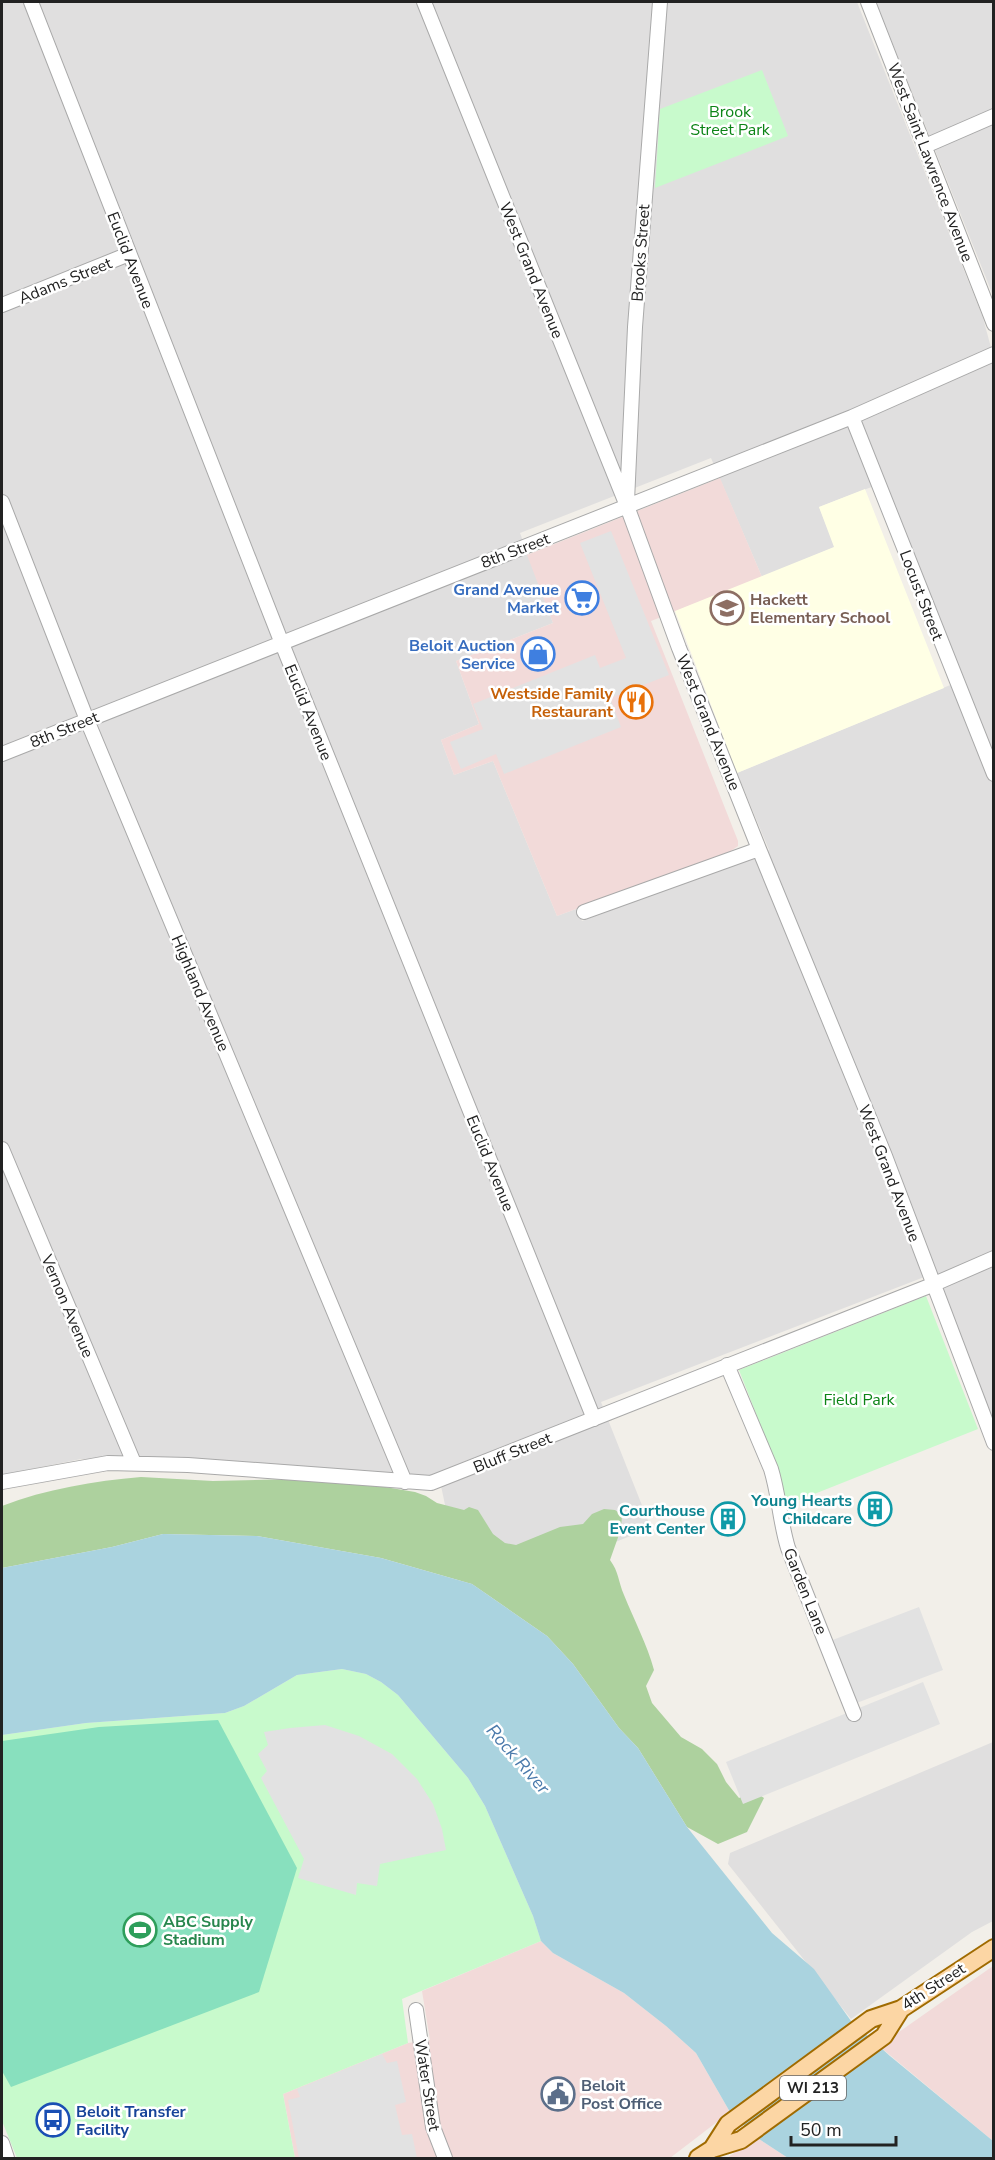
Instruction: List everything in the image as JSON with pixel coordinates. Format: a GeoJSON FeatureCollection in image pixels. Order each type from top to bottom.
{"type":"FeatureCollection","features":[{"type":"Feature","properties":{"kind":"main road","name":"4th Street"},"geometry":{"type":"LineString","coordinates":[[705,2154],[728,2124],[871,2019],[901,2009],[993,1948]]}},
{"type":"Feature","properties":{"kind":"main road","name":"WI 213"},"geometry":{"type":"LineString","coordinates":[[705,2154],[741,2140],[884,2036],[901,2009]]}},
{"type":"Feature","properties":{"kind":"street","name":"Euclid Avenue"},"geometry":{"type":"LineString","coordinates":[[31,2],[281,641],[594,1419]]}},
{"type":"Feature","properties":{"kind":"street","name":"West Grand Avenue"},"geometry":{"type":"LineString","coordinates":[[424,2],[627,506],[679,648],[759,849],[885,1156],[993,1443]]}},
{"type":"Feature","properties":{"kind":"street","name":"Brooks Street"},"geometry":{"type":"LineString","coordinates":[[627,506],[635,327],[660,2]]}},
{"type":"Feature","properties":{"kind":"street","name":"West Saint Lawrence Avenue"},"geometry":{"type":"LineString","coordinates":[[868,2],[993,324]]}},
{"type":"Feature","properties":{"kind":"street"},"geometry":{"type":"LineString","coordinates":[[925,146],[993,116]]}},
{"type":"Feature","properties":{"kind":"street","name":"Adams Street"},"geometry":{"type":"LineString","coordinates":[[2,305],[129,254]]}},
{"type":"Feature","properties":{"kind":"street","name":"8th Street"},"geometry":{"type":"LineString","coordinates":[[2,754],[281,641],[852,417],[993,354]]}},
{"type":"Feature","properties":{"kind":"street","name":"Locust Street"},"geometry":{"type":"LineString","coordinates":[[852,417],[993,774]]}},
{"type":"Feature","properties":{"kind":"street","name":"Highland Avenue"},"geometry":{"type":"LineString","coordinates":[[2,502],[87,720],[405,1482]]}},
{"type":"Feature","properties":{"kind":"street"},"geometry":{"type":"LineString","coordinates":[[584,912],[759,849]]}},
{"type":"Feature","properties":{"kind":"street","name":"Vernon Avenue"},"geometry":{"type":"LineString","coordinates":[[2,1149],[134,1463]]}},
{"type":"Feature","properties":{"kind":"street","name":"Bluff Street"},"geometry":{"type":"LineString","coordinates":[[2,1482],[108,1463],[134,1463],[431,1483],[932,1285],[993,1258]]}},
{"type":"Feature","properties":{"kind":"street","name":"Garden Lane"},"geometry":{"type":"LineString","coordinates":[[727,1365],[771,1469],[782,1529],[788,1548],[855,1714]]}},
{"type":"Feature","properties":{"kind":"street","name":"Water Street"},"geometry":{"type":"LineString","coordinates":[[416,2010],[433,2127],[445,2158]]}},
{"type":"Feature","properties":{"kind":"street"},"geometry":{"type":"LineString","coordinates":[[2,2144],[7,2158]]}},
{"type":"Feature","properties":{"kind":"shaded area"},"geometry":{"type":"Polygon","coordinates":[[[2,2],[857,2],[983,318],[993,355],[993,1427],[932,1274],[601,1402],[651,1528],[485,1593],[472,1584],[461,1581],[440,1481],[81,1459],[2,1475],[2,2]],[[711,458],[520,533],[553,623],[456,661],[479,724],[441,740],[454,775],[493,761],[557,916],[576,909],[582,921],[769,850],[737,773],[960,681],[882,483],[819,507],[835,547],[762,577],[711,458]]]}},
{"type":"Feature","properties":{"kind":"shaded area"},"geometry":{"type":"Polygon","coordinates":[[[876,2],[993,2],[993,297],[990,288],[876,2]]]}},
{"type":"Feature","properties":{"kind":"shaded area"},"geometry":{"type":"Polygon","coordinates":[[[720,478],[762,577],[651,621],[738,841],[738,846],[728,853],[557,916],[493,761],[454,775],[441,740],[479,724],[456,661],[553,623],[527,555],[720,478]]]}},
{"type":"Feature","properties":{"kind":"shaded area"},"geometry":{"type":"Polygon","coordinates":[[[865,489],[944,688],[737,773],[675,611],[834,547],[819,507],[865,489]]]}},
{"type":"Feature","properties":{"kind":"shaded area"},"geometry":{"type":"Polygon","coordinates":[[[611,531],[669,675],[610,698],[621,727],[504,774],[496,754],[461,769],[450,742],[483,729],[473,704],[595,655],[600,668],[626,658],[580,543],[611,531]]]}},
{"type":"Feature","properties":{"kind":"shaded area"},"geometry":{"type":"Polygon","coordinates":[[[919,1607],[943,1670],[854,1704],[830,1641],[919,1607]]]}},
{"type":"Feature","properties":{"kind":"shaded area"},"geometry":{"type":"Polygon","coordinates":[[[923,1682],[940,1724],[743,1804],[726,1762],[923,1682]]]}},
{"type":"Feature","properties":{"kind":"shaded area"},"geometry":{"type":"Polygon","coordinates":[[[325,1725],[359,1736],[392,1754],[417,1779],[433,1804],[442,1829],[446,1850],[380,1864],[377,1886],[357,1883],[356,1895],[298,1878],[304,1859],[261,1778],[267,1771],[258,1754],[268,1745],[264,1732],[325,1725]]]}},
{"type":"Feature","properties":{"kind":"shaded area"},"geometry":{"type":"Polygon","coordinates":[[[993,1742],[993,1921],[972,1932],[851,2019],[728,1864],[730,1853],[993,1742]]]}},
{"type":"Feature","properties":{"kind":"shaded area"},"geometry":{"type":"Polygon","coordinates":[[[541,1941],[553,1953],[624,1993],[696,2053],[730,2112],[670,2158],[295,2158],[283,2094],[408,2043],[430,2040],[422,1991],[541,1941]]]}},
{"type":"Feature","properties":{"kind":"shaded area"},"geometry":{"type":"Polygon","coordinates":[[[993,1966],[993,2141],[879,2046],[993,1966]]]}},
{"type":"Feature","properties":{"kind":"shaded area"},"geometry":{"type":"Polygon","coordinates":[[[382,2054],[387,2063],[397,2061],[406,2102],[395,2105],[402,2135],[412,2134],[417,2158],[299,2158],[288,2100],[300,2097],[297,2089],[382,2054]]]}},
{"type":"Feature","properties":{"kind":"shaded area"},"geometry":{"type":"Polygon","coordinates":[[[756,2137],[788,2158],[727,2158],[756,2137]]]}},
{"type":"Feature","properties":{"kind":"green space","name":"Brook Street Park"},"geometry":{"type":"Polygon","coordinates":[[[762,70],[788,136],[655,188],[660,109],[762,70]]]}},
{"type":"Feature","properties":{"kind":"green space","name":"Field Park"},"geometry":{"type":"Polygon","coordinates":[[[926,1296],[978,1429],[784,1506],[780,1475],[739,1370],[926,1296]]]}},
{"type":"Feature","properties":{"kind":"green space"},"geometry":{"type":"Polygon","coordinates":[[[141,1477],[213,1481],[295,1479],[367,1484],[415,1492],[437,1503],[464,1510],[469,1507],[478,1510],[493,1534],[505,1543],[516,1545],[560,1527],[583,1524],[592,1514],[604,1509],[615,1510],[622,1515],[621,1529],[610,1560],[654,1670],[646,1686],[652,1703],[681,1737],[702,1749],[717,1764],[726,1782],[739,1798],[755,1792],[764,1798],[747,1832],[718,1844],[687,1827],[638,1748],[619,1728],[573,1664],[547,1636],[472,1584],[381,1558],[257,1536],[163,1534],[112,1547],[2,1568],[2,1506],[70,1487],[141,1477]]]}},
{"type":"Feature","properties":{"kind":"green space"},"geometry":{"type":"Polygon","coordinates":[[[342,1669],[366,1674],[398,1695],[468,1778],[485,1806],[533,1916],[541,1941],[402,1999],[408,2043],[283,2094],[295,2158],[17,2158],[2,2121],[2,1735],[86,1723],[225,1713],[244,1706],[297,1675],[342,1669]]]}},
{"type":"Feature","properties":{"kind":"green space","name":"ABC Supply Stadium"},"geometry":{"type":"Polygon","coordinates":[[[218,1720],[297,1868],[259,1992],[11,2087],[2,2071],[2,1741],[99,1727],[218,1720]]]}},
{"type":"Feature","properties":{"kind":"water","name":"Rock River"},"geometry":{"type":"Polygon","coordinates":[[[163,1534],[257,1536],[381,1558],[472,1584],[547,1636],[573,1664],[619,1728],[638,1748],[687,1827],[772,1933],[814,1969],[851,2021],[993,2141],[993,2158],[788,2158],[756,2137],[730,2112],[696,2053],[624,1993],[553,1953],[541,1941],[533,1916],[485,1806],[468,1778],[398,1695],[366,1674],[342,1669],[297,1675],[244,1706],[225,1713],[86,1723],[2,1735],[2,1568],[112,1547],[163,1534]]]}},
{"type":"Feature","properties":{"kind":"place","name":"Grand Avenue Market"},"geometry":{"type":"Point","coordinates":[582,598]}},
{"type":"Feature","properties":{"kind":"place","name":"Hackett Elementary School"},"geometry":{"type":"Point","coordinates":[727,608]}},
{"type":"Feature","properties":{"kind":"place","name":"Beloit Auction Service"},"geometry":{"type":"Point","coordinates":[538,654]}},
{"type":"Feature","properties":{"kind":"place","name":"Westside Family Restaurant"},"geometry":{"type":"Point","coordinates":[636,702]}},
{"type":"Feature","properties":{"kind":"place","name":"Young Hearts Childcare"},"geometry":{"type":"Point","coordinates":[875,1509]}},
{"type":"Feature","properties":{"kind":"place","name":"Courthouse Event Center"},"geometry":{"type":"Point","coordinates":[728,1519]}},
{"type":"Feature","properties":{"kind":"place","name":"ABC Supply Stadium"},"geometry":{"type":"Point","coordinates":[140,1930]}},
{"type":"Feature","properties":{"kind":"place","name":"Beloit Post Office"},"geometry":{"type":"Point","coordinates":[558,2094]}},
{"type":"Feature","properties":{"kind":"place","name":"Beloit Transfer Facility"},"geometry":{"type":"Point","coordinates":[53,2120]}}]}
